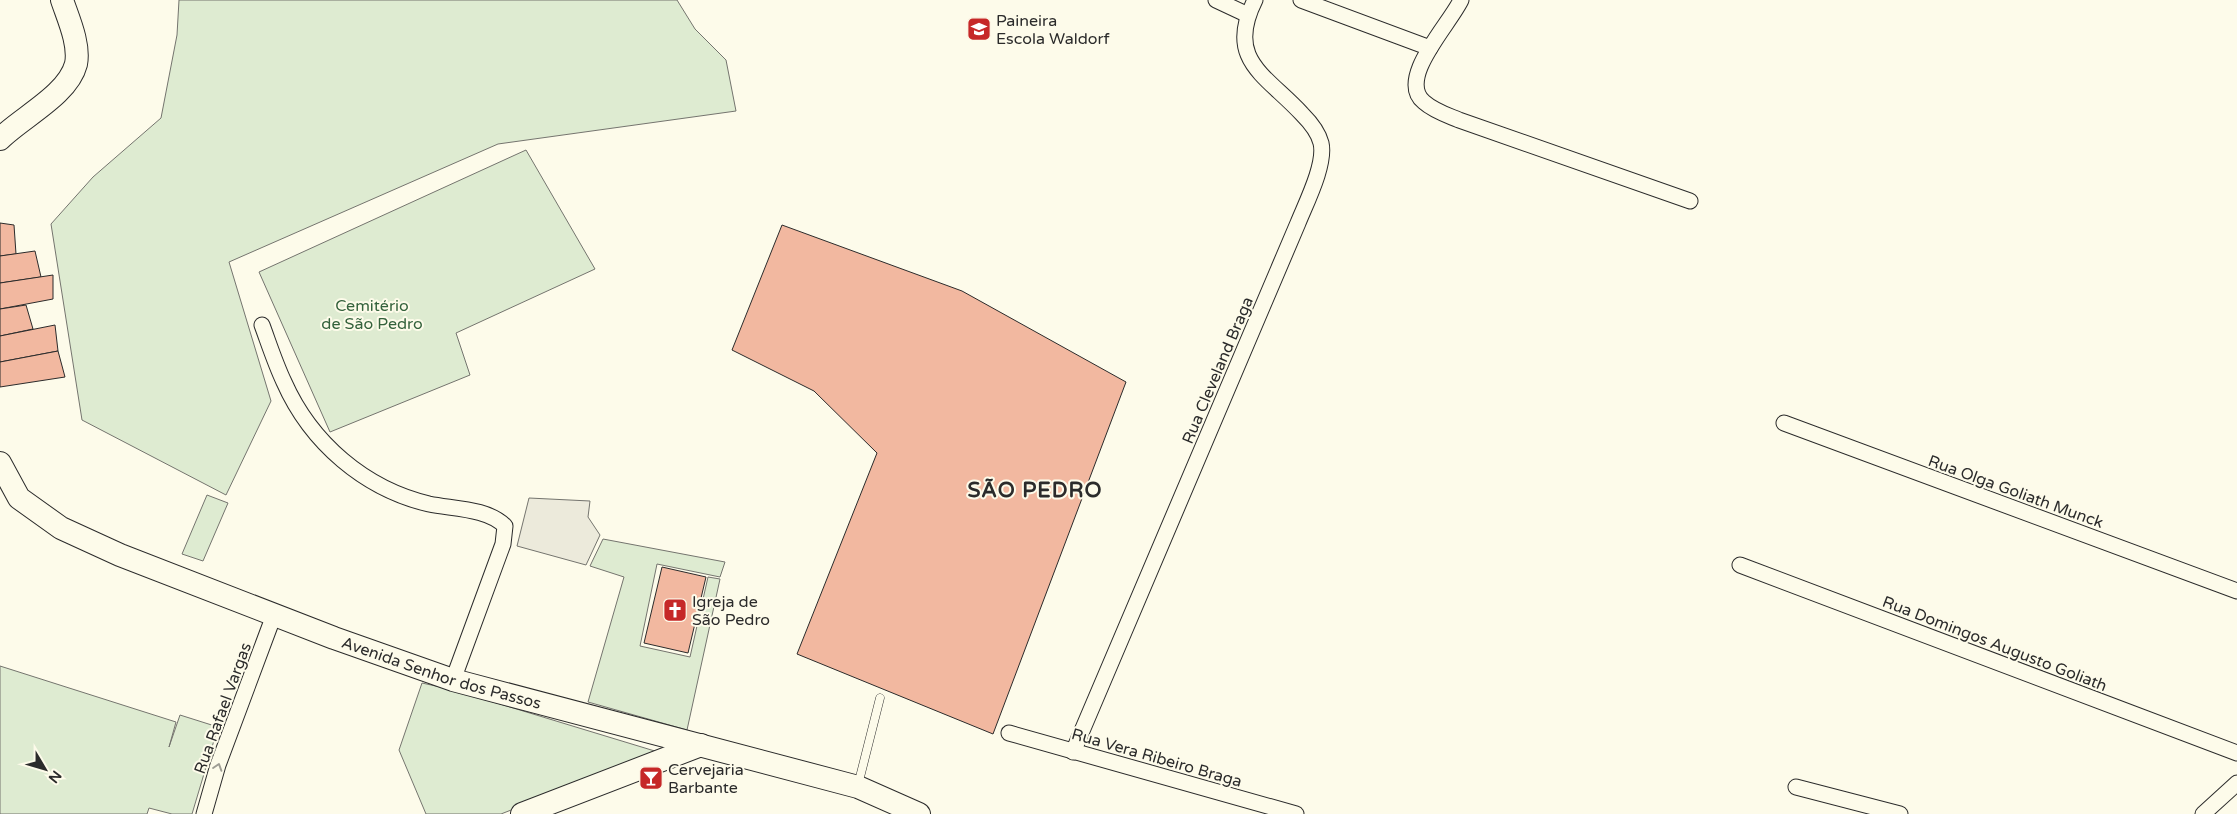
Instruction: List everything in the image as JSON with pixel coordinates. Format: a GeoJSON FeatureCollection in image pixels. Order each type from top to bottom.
{"type":"FeatureCollection","features":[{"type":"Feature","properties":{"kind":"street"},"geometry":{"type":"LineString","coordinates":[[0,139],[68,81],[76,63],[75,42],[62,0]]}},
{"type":"Feature","properties":{"kind":"street"},"geometry":{"type":"LineString","coordinates":[[1216,0],[1248,15]]}},
{"type":"Feature","properties":{"kind":"street","name":"Rua Cleveland Braga"},"geometry":{"type":"LineString","coordinates":[[1073,752],[1298,223],[1320,162],[1321,144],[1312,125],[1265,79],[1252,62],[1244,46],[1244,30],[1255,0]]}},
{"type":"Feature","properties":{"kind":"street"},"geometry":{"type":"LineString","coordinates":[[1301,0],[1430,48]]}},
{"type":"Feature","properties":{"kind":"street"},"geometry":{"type":"LineString","coordinates":[[1461,0],[1454,14],[1421,63],[1416,78],[1417,92],[1422,101],[1437,110],[1690,201]]}},
{"type":"Feature","properties":{"kind":"street"},"geometry":{"type":"LineString","coordinates":[[262,325],[284,382],[302,415],[328,447],[354,470],[380,487],[404,498],[490,516],[505,526],[504,544],[453,680]]}},
{"type":"Feature","properties":{"kind":"street","name":"Rua Olga Goliath Munck"},"geometry":{"type":"LineString","coordinates":[[1784,423],[2237,591]]}},
{"type":"Feature","properties":{"kind":"street","name":"Avenida Senhor dos Passos"},"geometry":{"type":"LineString","coordinates":[[0,463],[19,498],[61,528],[120,554],[274,615],[453,680],[586,717],[701,745],[858,787],[919,814]]}},
{"type":"Feature","properties":{"kind":"street","name":"Rua Domingos Augusto Goliath"},"geometry":{"type":"LineString","coordinates":[[1740,565],[2237,753]]}},
{"type":"Feature","properties":{"kind":"street","name":"Rua Rafael Vargas"},"geometry":{"type":"LineString","coordinates":[[204,814],[218,765],[274,615]]}},
{"type":"Feature","properties":{"kind":"street","name":"Rua Vera Ribeiro Braga"},"geometry":{"type":"LineString","coordinates":[[1009,733],[1296,814]]}},
{"type":"Feature","properties":{"kind":"street"},"geometry":{"type":"LineString","coordinates":[[522,814],[701,745]]}},
{"type":"Feature","properties":{"kind":"street"},"geometry":{"type":"LineString","coordinates":[[2203,814],[2237,783]]}},
{"type":"Feature","properties":{"kind":"street"},"geometry":{"type":"LineString","coordinates":[[1796,787],[1900,814]]}},
{"type":"Feature","properties":{"kind":"lane"},"geometry":{"type":"LineString","coordinates":[[858,787],[880,698]]}},
{"type":"Feature","properties":{"kind":"green space"},"geometry":{"type":"Polygon","coordinates":[[[179,0],[677,0],[695,29],[726,60],[736,111],[498,144],[229,262],[271,401],[226,495],[82,420],[51,224],[93,177],[161,118],[177,35],[179,0]]]}},
{"type":"Feature","properties":{"kind":"green space","name":"Cemitério de São Pedro"},"geometry":{"type":"Polygon","coordinates":[[[526,150],[595,269],[456,333],[470,375],[330,432],[259,272],[526,150]]]}},
{"type":"Feature","properties":{"kind":"green space"},"geometry":{"type":"Polygon","coordinates":[[[207,495],[228,503],[203,561],[182,554],[207,495]]]}},
{"type":"Feature","properties":{"kind":"green space"},"geometry":{"type":"Polygon","coordinates":[[[603,539],[725,562],[720,577],[657,564],[640,646],[690,657],[708,577],[720,579],[687,730],[588,702],[624,577],[590,566],[603,539]]]}},
{"type":"Feature","properties":{"kind":"green space"},"geometry":{"type":"Polygon","coordinates":[[[0,666],[176,722],[169,747],[180,715],[218,727],[192,814],[172,814],[149,808],[147,814],[0,814],[0,666]]]}},
{"type":"Feature","properties":{"kind":"green space"},"geometry":{"type":"Polygon","coordinates":[[[422,683],[454,690],[658,752],[501,814],[426,814],[399,750],[422,683]]]}},
{"type":"Feature","properties":{"kind":"shaded area"},"geometry":{"type":"Polygon","coordinates":[[[529,498],[590,501],[588,517],[600,535],[586,565],[517,546],[529,498]]]}},
{"type":"Feature","properties":{"kind":"building"},"geometry":{"type":"Polygon","coordinates":[[[0,223],[14,225],[16,254],[0,256],[0,223]]]}},
{"type":"Feature","properties":{"kind":"building"},"geometry":{"type":"Polygon","coordinates":[[[782,225],[962,291],[1126,382],[993,734],[797,654],[877,453],[814,391],[732,350],[782,225]]]}},
{"type":"Feature","properties":{"kind":"building"},"geometry":{"type":"Polygon","coordinates":[[[35,251],[41,277],[0,283],[0,256],[35,251]]]}},
{"type":"Feature","properties":{"kind":"building"},"geometry":{"type":"Polygon","coordinates":[[[53,275],[53,299],[0,309],[0,283],[53,275]]]}},
{"type":"Feature","properties":{"kind":"building"},"geometry":{"type":"Polygon","coordinates":[[[26,305],[33,329],[0,336],[0,309],[26,305]]]}},
{"type":"Feature","properties":{"kind":"building"},"geometry":{"type":"Polygon","coordinates":[[[55,325],[58,351],[0,362],[0,336],[55,325]]]}},
{"type":"Feature","properties":{"kind":"building"},"geometry":{"type":"Polygon","coordinates":[[[58,351],[65,377],[0,387],[0,362],[58,351]]]}},
{"type":"Feature","properties":{"kind":"building","name":"Igreja de São Pedro"},"geometry":{"type":"Polygon","coordinates":[[[662,567],[706,577],[688,653],[644,643],[662,567]]]}},
{"type":"Feature","properties":{"kind":"place","name":"Paineira Escola Waldorf"},"geometry":{"type":"Point","coordinates":[979,29]}},
{"type":"Feature","properties":{"kind":"place","name":"Igreja de São Pedro"},"geometry":{"type":"Point","coordinates":[675,610]}},
{"type":"Feature","properties":{"kind":"place","name":"Cervejaria Barbante"},"geometry":{"type":"Point","coordinates":[651,778]}},
{"type":"Feature","properties":{"kind":"district","name":"SÃO PEDRO"},"geometry":{"type":"Point","coordinates":[1035,490]}}]}
